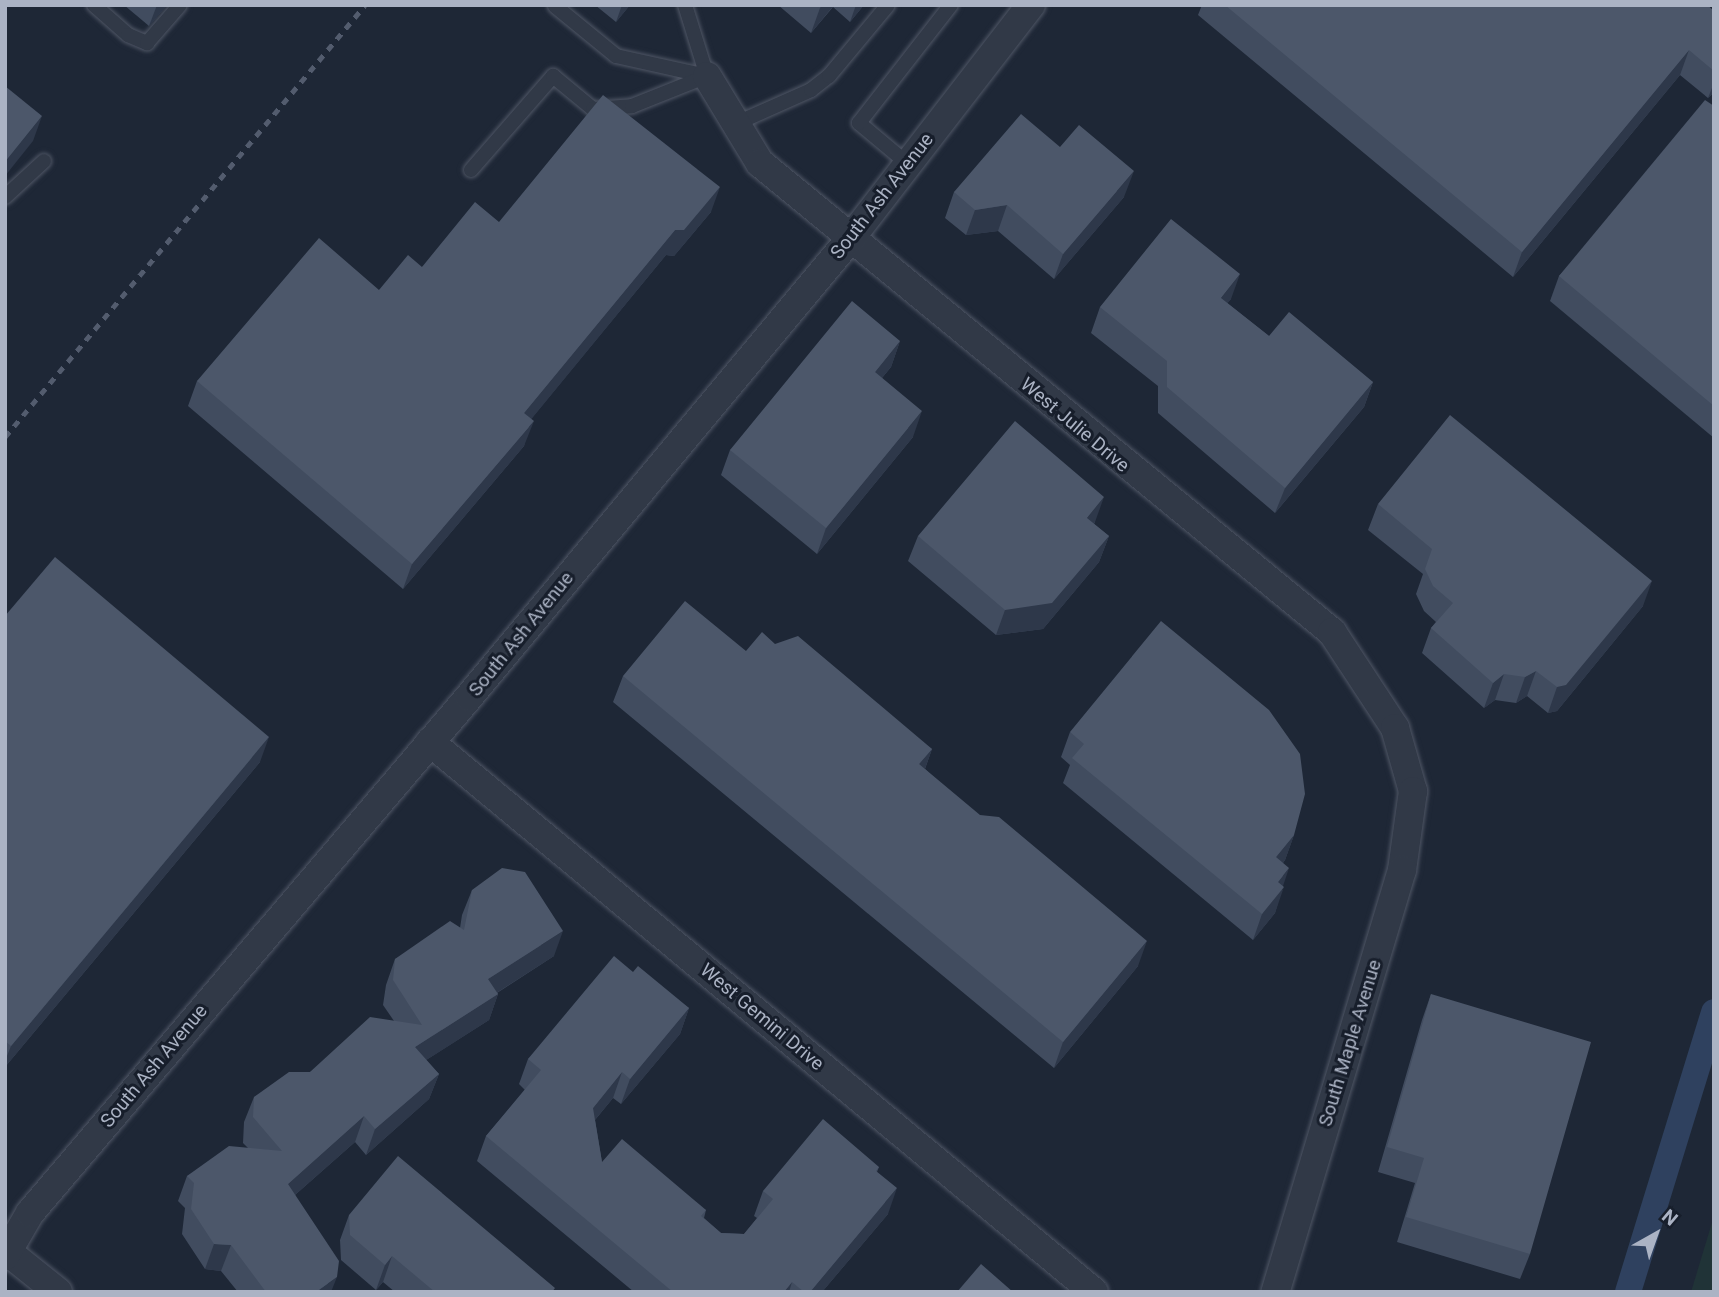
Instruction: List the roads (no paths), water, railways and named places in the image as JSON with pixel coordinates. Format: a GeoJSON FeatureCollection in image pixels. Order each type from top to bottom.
{"type":"FeatureCollection","features":[{"type":"Feature","properties":{"kind":"street","name":"South Ash Avenue"},"geometry":{"type":"LineString","coordinates":[[7,1254],[30,1213],[430,742],[850,239],[1031,5]]}},
{"type":"Feature","properties":{"kind":"street","name":"West Julie Drive"},"geometry":{"type":"LineString","coordinates":[[707,76],[760,163],[1332,632],[1395,728],[1413,792]]}},
{"type":"Feature","properties":{"kind":"street","name":"West Gemini Drive"},"geometry":{"type":"LineString","coordinates":[[430,742],[1094,1292]]}},
{"type":"Feature","properties":{"kind":"street","name":"South Maple Avenue"},"geometry":{"type":"LineString","coordinates":[[1275,1292],[1402,870],[1413,792]]}},
{"type":"Feature","properties":{"kind":"street"},"geometry":{"type":"LineString","coordinates":[[7,1254],[58,1292]]}},
{"type":"Feature","properties":{"kind":"lane"},"geometry":{"type":"LineString","coordinates":[[94,5],[128,35],[147,43],[180,5]]}},
{"type":"Feature","properties":{"kind":"lane"},"geometry":{"type":"LineString","coordinates":[[685,5],[707,76]]}},
{"type":"Feature","properties":{"kind":"lane"},"geometry":{"type":"LineString","coordinates":[[737,123],[811,90],[829,76],[888,5]]}},
{"type":"Feature","properties":{"kind":"lane"},"geometry":{"type":"LineString","coordinates":[[908,164],[859,123],[951,5]]}},
{"type":"Feature","properties":{"kind":"lane"},"geometry":{"type":"LineString","coordinates":[[555,6],[615,56],[707,76]]}},
{"type":"Feature","properties":{"kind":"lane"},"geometry":{"type":"LineString","coordinates":[[471,170],[553,76],[593,109],[632,106],[707,76]]}},
{"type":"Feature","properties":{"kind":"lane"},"geometry":{"type":"LineString","coordinates":[[5,197],[44,161]]}},
{"type":"Feature","properties":{"kind":"waterway"},"geometry":{"type":"LineString","coordinates":[[1628,1292],[1714,1012]]}},
{"type":"Feature","properties":{"kind":"railway"},"geometry":{"type":"LineString","coordinates":[[5,437],[365,5]]}}]}
